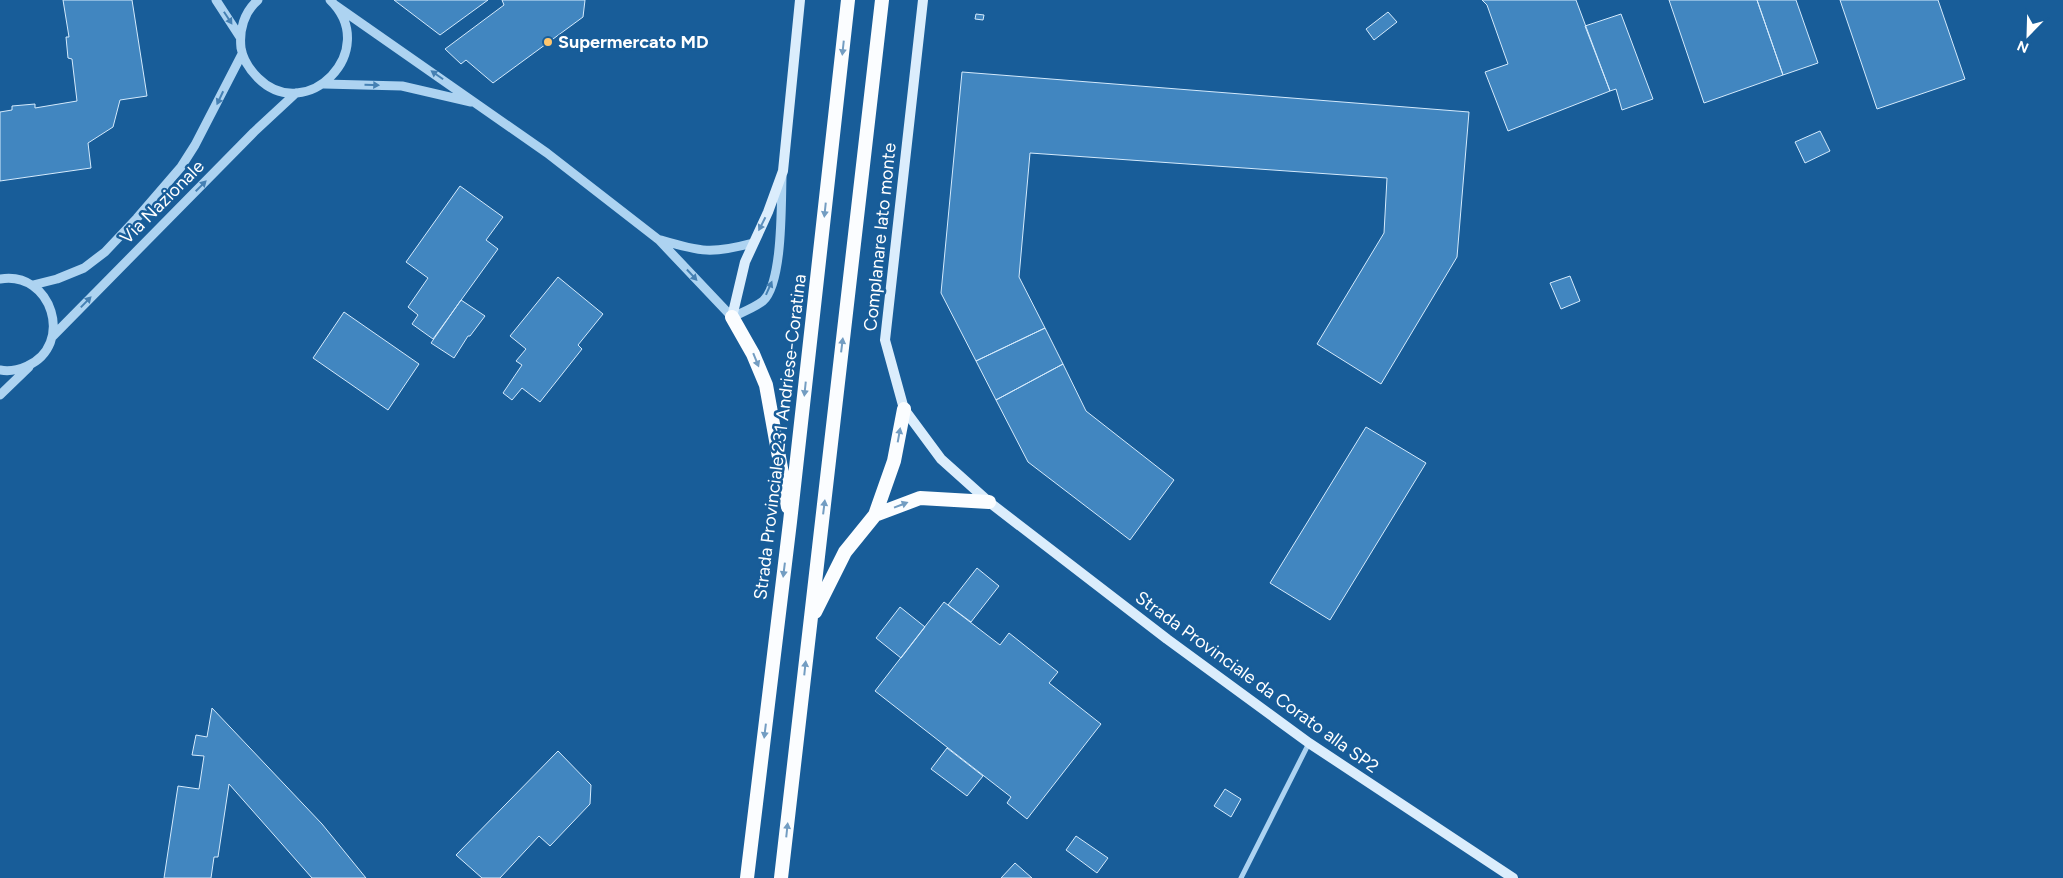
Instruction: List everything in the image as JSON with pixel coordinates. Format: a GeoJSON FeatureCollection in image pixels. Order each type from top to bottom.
{"type":"FeatureCollection","features":[{"type":"Feature","properties":{"kind":"highway","name":"Strada Provinciale 231 Andriese-Coratina"},"geometry":{"type":"LineString","coordinates":[[747,878],[790,522],[848,0]]}},
{"type":"Feature","properties":{"kind":"highway"},"geometry":{"type":"LineString","coordinates":[[782,878],[882,0]]}},
{"type":"Feature","properties":{"kind":"highway"},"geometry":{"type":"LineString","coordinates":[[732,317],[753,354],[766,385],[790,522]]}},
{"type":"Feature","properties":{"kind":"highway"},"geometry":{"type":"LineString","coordinates":[[810,622],[845,552],[875,515],[894,461],[904,409]]}},
{"type":"Feature","properties":{"kind":"highway"},"geometry":{"type":"LineString","coordinates":[[875,515],[920,498],[989,502]]}},
{"type":"Feature","properties":{"kind":"main road"},"geometry":{"type":"LineString","coordinates":[[732,317],[738,286],[753,242],[768,212],[783,171],[800,0]]}},
{"type":"Feature","properties":{"kind":"main road","name":"Complanare lato monte"},"geometry":{"type":"LineString","coordinates":[[923,0],[884,340],[904,409],[941,459],[989,502]]}},
{"type":"Feature","properties":{"kind":"main road","name":"Strada Provinciale da Corato alla SP2"},"geometry":{"type":"LineString","coordinates":[[989,502],[1167,639],[1309,742],[1513,878]]}},
{"type":"Feature","properties":{"kind":"street"},"geometry":{"type":"LineString","coordinates":[[216,0],[240,37]]}},
{"type":"Feature","properties":{"kind":"street"},"geometry":{"type":"LineString","coordinates":[[258,0],[252,5],[244,20],[240,37],[242,54],[250,70],[263,83],[279,91],[296,93],[311,90],[324,84],[337,72],[345,56],[348,38],[345,21],[333,3]]}},
{"type":"Feature","properties":{"kind":"street"},"geometry":{"type":"LineString","coordinates":[[333,3],[547,153],[659,240],[732,317],[765,299],[775,276],[779,254],[783,171]]}},
{"type":"Feature","properties":{"kind":"street","name":"Via Nazionale"},"geometry":{"type":"LineString","coordinates":[[33,285],[57,279],[84,268],[105,252],[137,218],[181,167],[195,146],[242,54]]}},
{"type":"Feature","properties":{"kind":"street"},"geometry":{"type":"LineString","coordinates":[[324,84],[402,86],[477,103]]}},
{"type":"Feature","properties":{"kind":"street","name":"Via Nazionale"},"geometry":{"type":"LineString","coordinates":[[33,364],[42,356],[52,337],[254,132],[296,93]]}},
{"type":"Feature","properties":{"kind":"street"},"geometry":{"type":"LineString","coordinates":[[659,240],[708,252],[730,249],[753,242]]}},
{"type":"Feature","properties":{"kind":"street"},"geometry":{"type":"LineString","coordinates":[[0,278],[20,279],[33,285],[44,295],[51,308],[54,322],[52,337]]}},
{"type":"Feature","properties":{"kind":"street"},"geometry":{"type":"LineString","coordinates":[[0,370],[19,370],[33,364]]}},
{"type":"Feature","properties":{"kind":"street"},"geometry":{"type":"LineString","coordinates":[[0,395],[33,364]]}},
{"type":"Feature","properties":{"kind":"street"},"geometry":{"type":"LineString","coordinates":[[1241,878],[1309,742]]}},
{"type":"Feature","properties":{"kind":"building"},"geometry":{"type":"Polygon","coordinates":[[[63,0],[132,0],[147,96],[120,100],[113,127],[88,143],[91,168],[0,181],[0,112],[12,110],[12,106],[35,104],[35,108],[77,101],[72,59],[68,58],[66,37],[69,37],[63,0]]]}},
{"type":"Feature","properties":{"kind":"building"},"geometry":{"type":"Polygon","coordinates":[[[394,0],[488,0],[440,35],[394,0]]]}},
{"type":"Feature","properties":{"kind":"building"},"geometry":{"type":"Polygon","coordinates":[[[502,0],[585,0],[583,17],[493,83],[466,60],[461,64],[445,49],[504,5],[502,0]]]}},
{"type":"Feature","properties":{"kind":"building"},"geometry":{"type":"Polygon","coordinates":[[[1482,0],[1576,0],[1610,91],[1508,131],[1485,72],[1508,64],[1487,5],[1482,0]]]}},
{"type":"Feature","properties":{"kind":"building"},"geometry":{"type":"Polygon","coordinates":[[[1669,0],[1757,0],[1783,75],[1704,103],[1669,0]]]}},
{"type":"Feature","properties":{"kind":"building"},"geometry":{"type":"Polygon","coordinates":[[[1757,0],[1796,0],[1818,63],[1783,75],[1757,0]]]}},
{"type":"Feature","properties":{"kind":"building"},"geometry":{"type":"Polygon","coordinates":[[[1840,0],[1938,0],[1965,79],[1877,109],[1840,0]]]}},
{"type":"Feature","properties":{"kind":"building"},"geometry":{"type":"Polygon","coordinates":[[[1388,12],[1397,22],[1374,40],[1366,29],[1388,12]]]}},
{"type":"Feature","properties":{"kind":"building"},"geometry":{"type":"Polygon","coordinates":[[[976,14],[984,15],[983,20],[975,19],[976,14]]]}},
{"type":"Feature","properties":{"kind":"building"},"geometry":{"type":"Polygon","coordinates":[[[1621,14],[1653,99],[1622,110],[1616,89],[1610,91],[1585,26],[1621,14]]]}},
{"type":"Feature","properties":{"kind":"building"},"geometry":{"type":"Polygon","coordinates":[[[962,72],[1469,112],[1457,257],[1381,384],[1317,344],[1384,233],[1387,178],[1030,153],[1019,277],[1045,328],[976,361],[941,293],[962,72]]]}},
{"type":"Feature","properties":{"kind":"building"},"geometry":{"type":"Polygon","coordinates":[[[1820,131],[1830,151],[1805,163],[1795,142],[1820,131]]]}},
{"type":"Feature","properties":{"kind":"building"},"geometry":{"type":"Polygon","coordinates":[[[460,186],[503,217],[486,240],[498,249],[433,339],[412,324],[418,315],[408,307],[428,278],[406,262],[460,186]]]}},
{"type":"Feature","properties":{"kind":"building"},"geometry":{"type":"Polygon","coordinates":[[[1570,276],[1580,301],[1561,309],[1550,283],[1570,276]]]}},
{"type":"Feature","properties":{"kind":"building"},"geometry":{"type":"Polygon","coordinates":[[[558,277],[603,314],[578,345],[582,349],[540,402],[522,388],[512,400],[503,393],[522,365],[516,361],[526,349],[510,336],[558,277]]]}},
{"type":"Feature","properties":{"kind":"building"},"geometry":{"type":"Polygon","coordinates":[[[461,300],[485,316],[470,336],[468,336],[454,358],[431,343],[461,300]]]}},
{"type":"Feature","properties":{"kind":"building"},"geometry":{"type":"Polygon","coordinates":[[[344,312],[419,364],[388,410],[313,358],[344,312]]]}},
{"type":"Feature","properties":{"kind":"building"},"geometry":{"type":"Polygon","coordinates":[[[1045,328],[1063,364],[996,400],[976,361],[1045,328]]]}},
{"type":"Feature","properties":{"kind":"building"},"geometry":{"type":"Polygon","coordinates":[[[1063,364],[1086,411],[1174,480],[1130,540],[1028,462],[996,400],[1063,364]]]}},
{"type":"Feature","properties":{"kind":"building"},"geometry":{"type":"Polygon","coordinates":[[[1366,427],[1426,463],[1330,620],[1270,583],[1366,427]]]}},
{"type":"Feature","properties":{"kind":"building"},"geometry":{"type":"Polygon","coordinates":[[[977,568],[999,586],[971,622],[948,605],[977,568]]]}},
{"type":"Feature","properties":{"kind":"building"},"geometry":{"type":"Polygon","coordinates":[[[944,602],[1000,645],[1009,633],[1058,672],[1049,683],[1101,724],[1027,819],[1007,803],[1011,797],[875,691],[944,602]]]}},
{"type":"Feature","properties":{"kind":"building"},"geometry":{"type":"Polygon","coordinates":[[[900,607],[925,627],[901,658],[876,638],[900,607]]]}},
{"type":"Feature","properties":{"kind":"building"},"geometry":{"type":"Polygon","coordinates":[[[212,708],[322,824],[366,878],[312,878],[229,784],[218,857],[214,857],[211,878],[164,878],[178,786],[199,789],[204,756],[192,755],[196,735],[207,737],[212,708]]]}},
{"type":"Feature","properties":{"kind":"building"},"geometry":{"type":"Polygon","coordinates":[[[947,748],[983,776],[967,796],[931,769],[947,748]]]}},
{"type":"Feature","properties":{"kind":"building"},"geometry":{"type":"Polygon","coordinates":[[[558,751],[591,785],[590,804],[550,846],[539,836],[500,878],[482,878],[456,855],[558,751]]]}},
{"type":"Feature","properties":{"kind":"building"},"geometry":{"type":"Polygon","coordinates":[[[1225,789],[1241,799],[1231,817],[1214,806],[1225,789]]]}},
{"type":"Feature","properties":{"kind":"building"},"geometry":{"type":"Polygon","coordinates":[[[1076,836],[1108,858],[1097,873],[1066,850],[1076,836]]]}},
{"type":"Feature","properties":{"kind":"building"},"geometry":{"type":"Polygon","coordinates":[[[1015,863],[1032,878],[1001,878],[1015,863]]]}},
{"type":"Feature","properties":{"kind":"place","name":"Supermercato MD"},"geometry":{"type":"Point","coordinates":[548,42]}}]}
